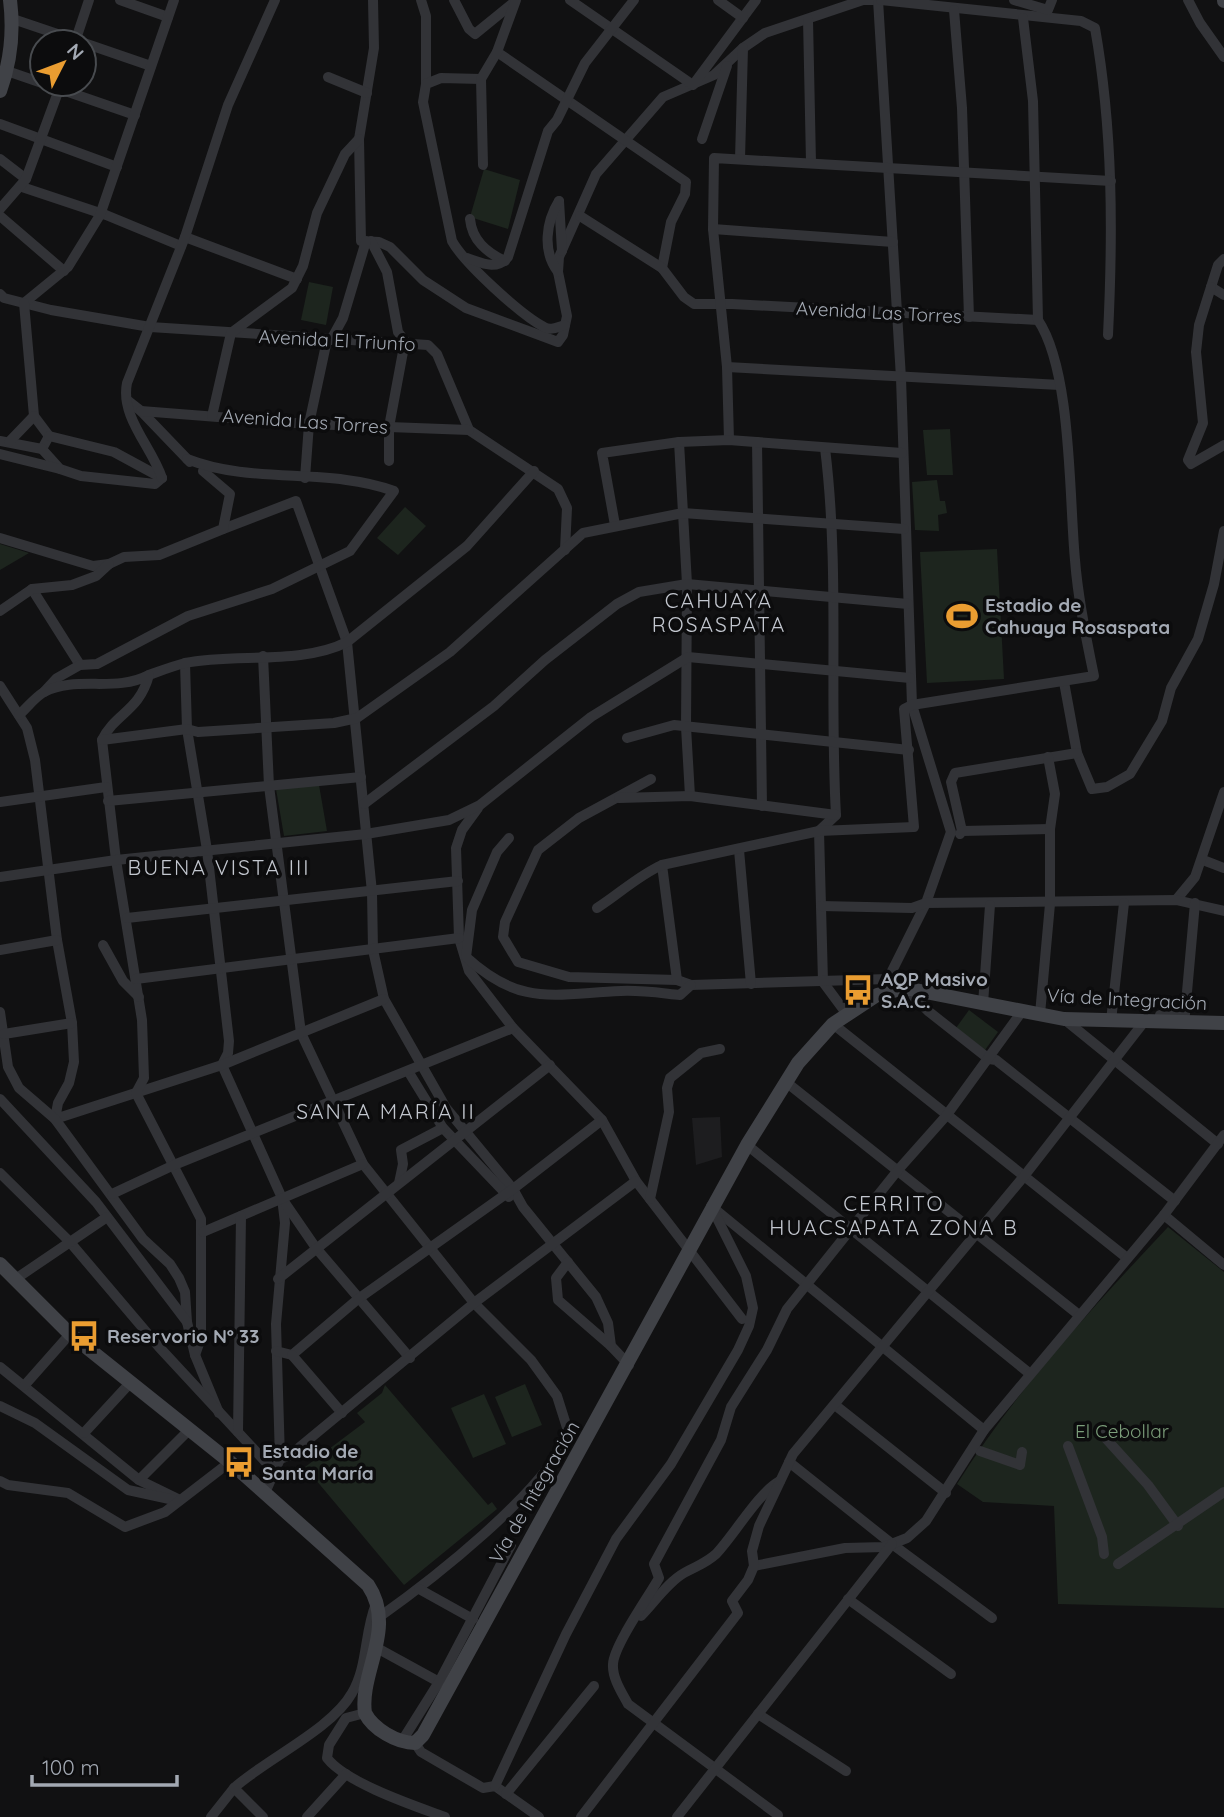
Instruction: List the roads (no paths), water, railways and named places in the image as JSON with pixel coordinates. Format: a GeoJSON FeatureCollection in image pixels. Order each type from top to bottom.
{"type":"FeatureCollection","features":[{"type":"Feature","properties":{"kind":"main road"},"geometry":{"type":"LineString","coordinates":[[0,91],[7,71],[13,19],[10,0]]}},
{"type":"Feature","properties":{"kind":"main road","name":"Vía de Integración"},"geometry":{"type":"LineString","coordinates":[[409,1742],[423,1735],[515,1564],[629,1365],[711,1206],[747,1145],[798,1063],[833,1024],[889,985],[1064,1019],[1224,1023]]}},
{"type":"Feature","properties":{"kind":"main road"},"geometry":{"type":"LineString","coordinates":[[0,1264],[70,1334],[230,1462],[368,1585],[377,1611],[377,1648],[365,1713],[374,1726],[409,1742]]}},
{"type":"Feature","properties":{"kind":"street"},"geometry":{"type":"LineString","coordinates":[[82,28],[89,0]]}},
{"type":"Feature","properties":{"kind":"street"},"geometry":{"type":"LineString","coordinates":[[120,0],[168,17]]}},
{"type":"Feature","properties":{"kind":"street"},"geometry":{"type":"LineString","coordinates":[[162,478],[114,452],[49,436],[34,416],[24,303],[64,271],[86,242],[100,215],[174,0]]}},
{"type":"Feature","properties":{"kind":"street"},"geometry":{"type":"LineString","coordinates":[[162,478],[132,420],[127,400],[127,383],[183,241],[228,105],[275,0]]}},
{"type":"Feature","properties":{"kind":"street"},"geometry":{"type":"LineString","coordinates":[[305,478],[309,424],[329,340],[343,318],[366,241],[359,139],[374,48],[373,0]]}},
{"type":"Feature","properties":{"kind":"street"},"geometry":{"type":"LineString","coordinates":[[421,0],[426,16],[426,84],[423,102],[450,233],[461,257],[545,328],[553,329],[565,325]]}},
{"type":"Feature","properties":{"kind":"street"},"geometry":{"type":"LineString","coordinates":[[454,0],[469,29],[475,34],[515,1]]}},
{"type":"Feature","properties":{"kind":"street"},"geometry":{"type":"LineString","coordinates":[[570,0],[693,85]]}},
{"type":"Feature","properties":{"kind":"street"},"geometry":{"type":"LineString","coordinates":[[505,261],[548,131],[568,100],[585,63],[634,0]]}},
{"type":"Feature","properties":{"kind":"street"},"geometry":{"type":"LineString","coordinates":[[718,0],[743,18]]}},
{"type":"Feature","properties":{"kind":"street"},"geometry":{"type":"LineString","coordinates":[[693,85],[755,0]]}},
{"type":"Feature","properties":{"kind":"street"},"geometry":{"type":"LineString","coordinates":[[562,251],[580,216],[596,174],[663,97],[693,85],[727,64],[743,47],[765,33],[863,0],[873,0]]}},
{"type":"Feature","properties":{"kind":"street"},"geometry":{"type":"LineString","coordinates":[[651,779],[579,818],[538,850],[505,922],[503,937],[507,948],[518,962],[569,977],[677,980],[691,985],[823,982],[889,985],[926,903],[951,832],[912,705],[901,378],[880,0],[1023,18],[1081,21],[1096,28],[1103,70],[1111,181],[1113,243],[1108,335]]}},
{"type":"Feature","properties":{"kind":"street"},"geometry":{"type":"LineString","coordinates":[[1014,0],[1048,9],[1052,0]]}},
{"type":"Feature","properties":{"kind":"street"},"geometry":{"type":"LineString","coordinates":[[1188,0],[1200,23],[1224,57]]}},
{"type":"Feature","properties":{"kind":"street"},"geometry":{"type":"LineString","coordinates":[[483,165],[481,79],[497,52],[515,1]]}},
{"type":"Feature","properties":{"kind":"street"},"geometry":{"type":"LineString","coordinates":[[954,10],[962,108],[969,317]]}},
{"type":"Feature","properties":{"kind":"street"},"geometry":{"type":"LineString","coordinates":[[597,908],[636,883],[645,873],[662,865],[819,831],[914,827],[904,709],[912,705],[1094,676],[1075,564],[1060,385],[1047,333],[1038,320],[1033,101],[1023,18]]}},
{"type":"Feature","properties":{"kind":"street"},"geometry":{"type":"LineString","coordinates":[[13,19],[39,28]]}},
{"type":"Feature","properties":{"kind":"street"},"geometry":{"type":"LineString","coordinates":[[808,19],[811,163]]}},
{"type":"Feature","properties":{"kind":"street"},"geometry":{"type":"LineString","coordinates":[[740,159],[743,47]]}},
{"type":"Feature","properties":{"kind":"street"},"geometry":{"type":"LineString","coordinates":[[98,48],[151,66]]}},
{"type":"Feature","properties":{"kind":"street"},"geometry":{"type":"LineString","coordinates":[[497,52],[685,182],[685,194],[671,222],[662,268],[580,216]]}},
{"type":"Feature","properties":{"kind":"street"},"geometry":{"type":"LineString","coordinates":[[702,139],[727,64]]}},
{"type":"Feature","properties":{"kind":"street"},"geometry":{"type":"LineString","coordinates":[[7,71],[28,78]]}},
{"type":"Feature","properties":{"kind":"street"},"geometry":{"type":"LineString","coordinates":[[328,77],[367,93]]}},
{"type":"Feature","properties":{"kind":"street"},"geometry":{"type":"LineString","coordinates":[[426,84],[441,78],[481,79]]}},
{"type":"Feature","properties":{"kind":"street"},"geometry":{"type":"LineString","coordinates":[[0,209],[24,183],[57,98]]}},
{"type":"Feature","properties":{"kind":"street"},"geometry":{"type":"LineString","coordinates":[[90,98],[135,115]]}},
{"type":"Feature","properties":{"kind":"street"},"geometry":{"type":"LineString","coordinates":[[0,124],[117,166]]}},
{"type":"Feature","properties":{"kind":"street"},"geometry":{"type":"LineString","coordinates":[[212,416],[231,334],[273,305],[298,279],[317,213],[345,154],[359,139]]}},
{"type":"Feature","properties":{"kind":"street"},"geometry":{"type":"LineString","coordinates":[[729,440],[727,367],[712,229],[714,158],[963,171],[1036,179],[1111,181]]}},
{"type":"Feature","properties":{"kind":"street"},"geometry":{"type":"LineString","coordinates":[[0,159],[24,183],[100,215],[298,279]]}},
{"type":"Feature","properties":{"kind":"street"},"geometry":{"type":"LineString","coordinates":[[366,241],[390,247],[424,280],[486,318],[558,342],[567,316],[558,272],[549,252],[548,235],[549,221],[559,201],[562,251],[558,272]]}},
{"type":"Feature","properties":{"kind":"street"},"geometry":{"type":"LineString","coordinates":[[0,216],[64,271]]}},
{"type":"Feature","properties":{"kind":"street"},"geometry":{"type":"LineString","coordinates":[[470,219],[478,242],[505,261]]}},
{"type":"Feature","properties":{"kind":"street"},"geometry":{"type":"LineString","coordinates":[[712,229],[893,242]]}},
{"type":"Feature","properties":{"kind":"street"},"geometry":{"type":"LineString","coordinates":[[366,241],[387,272],[398,332],[405,341],[389,427],[389,461]]}},
{"type":"Feature","properties":{"kind":"street"},"geometry":{"type":"LineString","coordinates":[[461,257],[492,266],[505,261]]}},
{"type":"Feature","properties":{"kind":"street"},"geometry":{"type":"LineString","coordinates":[[1224,259],[1218,265],[1200,318],[1196,352],[1203,423],[1188,460],[1191,464],[1224,445]]}},
{"type":"Feature","properties":{"kind":"street","name":"Avenida Las Torres"},"geometry":{"type":"LineString","coordinates":[[662,268],[684,297],[704,306],[719,304],[1038,320]]}},
{"type":"Feature","properties":{"kind":"street"},"geometry":{"type":"LineString","coordinates":[[1211,287],[1224,295]]}},
{"type":"Feature","properties":{"kind":"street","name":"Avenida El Triunfo"},"geometry":{"type":"LineString","coordinates":[[0,294],[4,298],[24,303],[150,327],[329,340],[405,341],[433,349],[469,430]]}},
{"type":"Feature","properties":{"kind":"street"},"geometry":{"type":"LineString","coordinates":[[727,367],[1060,385]]}},
{"type":"Feature","properties":{"kind":"street"},"geometry":{"type":"LineString","coordinates":[[127,400],[187,459],[214,478],[230,494],[223,529]]}},
{"type":"Feature","properties":{"kind":"street","name":"Avenida Las Torres"},"geometry":{"type":"LineString","coordinates":[[141,411],[309,424],[469,430]]}},
{"type":"Feature","properties":{"kind":"street"},"geometry":{"type":"LineString","coordinates":[[5,441],[34,416]]}},
{"type":"Feature","properties":{"kind":"street"},"geometry":{"type":"LineString","coordinates":[[469,430],[558,489],[567,508],[565,550]]}},
{"type":"Feature","properties":{"kind":"street"},"geometry":{"type":"LineString","coordinates":[[42,449],[49,436]]}},
{"type":"Feature","properties":{"kind":"street"},"geometry":{"type":"LineString","coordinates":[[615,525],[602,453],[679,442],[729,440],[902,453]]}},
{"type":"Feature","properties":{"kind":"street"},"geometry":{"type":"LineString","coordinates":[[5,441],[42,449],[60,469]]}},
{"type":"Feature","properties":{"kind":"street"},"geometry":{"type":"LineString","coordinates":[[679,442],[687,584],[686,727],[690,796]]}},
{"type":"Feature","properties":{"kind":"street"},"geometry":{"type":"LineString","coordinates":[[757,442],[762,806]]}},
{"type":"Feature","properties":{"kind":"street"},"geometry":{"type":"LineString","coordinates":[[825,449],[830,524],[832,743],[836,815],[819,831],[823,982],[846,1013]]}},
{"type":"Feature","properties":{"kind":"street"},"geometry":{"type":"LineString","coordinates":[[0,454],[81,476],[147,484],[155,484],[162,478]]}},
{"type":"Feature","properties":{"kind":"street"},"geometry":{"type":"LineString","coordinates":[[19,715],[57,678],[80,665],[97,664],[126,652],[188,616],[272,589],[350,551],[394,491],[364,483],[215,470],[187,459]]}},
{"type":"Feature","properties":{"kind":"street"},"geometry":{"type":"LineString","coordinates":[[44,692],[75,683],[101,686],[137,681],[185,663],[336,648],[467,546],[534,471]]}},
{"type":"Feature","properties":{"kind":"street"},"geometry":{"type":"LineString","coordinates":[[0,538],[93,566],[108,564],[124,557],[159,555],[296,500],[347,642],[357,718],[372,892],[373,950],[384,999],[446,1108],[596,1297],[608,1323],[611,1346]]}},
{"type":"Feature","properties":{"kind":"street"},"geometry":{"type":"LineString","coordinates":[[102,740],[187,729],[198,732],[266,728],[334,723],[357,718],[450,652],[583,533],[683,513],[904,529]]}},
{"type":"Feature","properties":{"kind":"street"},"geometry":{"type":"LineString","coordinates":[[1063,682],[1077,753],[1092,789],[1096,790],[1130,774],[1162,721],[1171,688],[1195,646],[1214,584],[1219,577],[1224,531]]}},
{"type":"Feature","properties":{"kind":"street"},"geometry":{"type":"LineString","coordinates":[[0,611],[32,589],[72,584],[96,576],[108,564]]}},
{"type":"Feature","properties":{"kind":"street"},"geometry":{"type":"LineString","coordinates":[[364,804],[494,706],[545,660],[617,604],[639,592],[687,584],[908,604]]}},
{"type":"Feature","properties":{"kind":"street"},"geometry":{"type":"LineString","coordinates":[[32,589],[80,665]]}},
{"type":"Feature","properties":{"kind":"street"},"geometry":{"type":"LineString","coordinates":[[211,1817],[234,1788],[325,1721],[352,1693],[362,1670],[369,1620],[377,1611],[419,1589],[542,1476],[569,1434],[557,1396],[537,1369],[474,1303],[363,1164],[301,1033],[269,786],[263,656]]}},
{"type":"Feature","properties":{"kind":"street"},"geometry":{"type":"LineString","coordinates":[[0,877],[116,860],[366,834],[449,820],[480,806],[592,717],[644,681],[688,657],[910,678]]}},
{"type":"Feature","properties":{"kind":"street"},"geometry":{"type":"LineString","coordinates":[[185,663],[187,729],[215,909],[229,1041],[222,1065],[282,1198],[316,1248],[410,1358]]}},
{"type":"Feature","properties":{"kind":"street"},"geometry":{"type":"LineString","coordinates":[[136,1093],[144,1078],[139,997],[116,860],[102,740],[106,732],[136,705],[144,693],[149,675]]}},
{"type":"Feature","properties":{"kind":"street"},"geometry":{"type":"LineString","coordinates":[[0,686],[27,727],[35,760],[57,940],[72,1023],[74,1062],[69,1083],[58,1103],[55,1119]]}},
{"type":"Feature","properties":{"kind":"street"},"geometry":{"type":"LineString","coordinates":[[627,738],[674,725],[909,750]]}},
{"type":"Feature","properties":{"kind":"street"},"geometry":{"type":"LineString","coordinates":[[962,831],[951,782],[955,773],[1077,753]]}},
{"type":"Feature","properties":{"kind":"street"},"geometry":{"type":"LineString","coordinates":[[1040,1014],[1050,904],[1050,829],[1055,794],[1048,757]]}},
{"type":"Feature","properties":{"kind":"street"},"geometry":{"type":"LineString","coordinates":[[108,801],[361,776]]}},
{"type":"Feature","properties":{"kind":"street"},"geometry":{"type":"LineString","coordinates":[[0,802],[106,787]]}},
{"type":"Feature","properties":{"kind":"street"},"geometry":{"type":"LineString","coordinates":[[1176,900],[1195,877],[1203,860],[1222,807],[1224,792]]}},
{"type":"Feature","properties":{"kind":"street"},"geometry":{"type":"LineString","coordinates":[[614,798],[690,796],[836,815]]}},
{"type":"Feature","properties":{"kind":"street"},"geometry":{"type":"LineString","coordinates":[[480,806],[462,830],[457,848],[459,938],[468,971],[513,1028],[602,1120],[636,1181],[742,1319]]}},
{"type":"Feature","properties":{"kind":"street"},"geometry":{"type":"LineString","coordinates":[[944,853],[962,831],[1050,829]]}},
{"type":"Feature","properties":{"kind":"street"},"geometry":{"type":"LineString","coordinates":[[466,957],[472,910],[497,852],[509,838]]}},
{"type":"Feature","properties":{"kind":"street"},"geometry":{"type":"LineString","coordinates":[[739,850],[751,984]]}},
{"type":"Feature","properties":{"kind":"street"},"geometry":{"type":"LineString","coordinates":[[1203,860],[1224,868]]}},
{"type":"Feature","properties":{"kind":"street"},"geometry":{"type":"LineString","coordinates":[[662,865],[677,980]]}},
{"type":"Feature","properties":{"kind":"street"},"geometry":{"type":"LineString","coordinates":[[127,918],[458,881]]}},
{"type":"Feature","properties":{"kind":"street"},"geometry":{"type":"LineString","coordinates":[[821,906],[912,908],[926,903],[990,905],[1176,900],[1224,911]]}},
{"type":"Feature","properties":{"kind":"street"},"geometry":{"type":"LineString","coordinates":[[1111,1021],[1125,903]]}},
{"type":"Feature","properties":{"kind":"street"},"geometry":{"type":"LineString","coordinates":[[581,1817],[655,1725],[738,1613],[732,1601],[748,1580],[754,1566],[752,1551],[760,1527],[789,1462],[1025,1175],[1112,1059],[1157,1015],[1185,1014],[1195,903]]}},
{"type":"Feature","properties":{"kind":"street"},"geometry":{"type":"LineString","coordinates":[[983,1004],[990,905]]}},
{"type":"Feature","properties":{"kind":"street"},"geometry":{"type":"LineString","coordinates":[[136,979],[459,938]]}},
{"type":"Feature","properties":{"kind":"street"},"geometry":{"type":"LineString","coordinates":[[0,950],[57,940]]}},
{"type":"Feature","properties":{"kind":"street"},"geometry":{"type":"LineString","coordinates":[[103,944],[123,981],[139,997]]}},
{"type":"Feature","properties":{"kind":"street"},"geometry":{"type":"LineString","coordinates":[[466,957],[497,983],[529,994],[551,996],[625,991],[680,995],[691,985]]}},
{"type":"Feature","properties":{"kind":"street"},"geometry":{"type":"LineString","coordinates":[[905,988],[928,1011],[989,1059],[996,1060],[1175,1201]]}},
{"type":"Feature","properties":{"kind":"street"},"geometry":{"type":"LineString","coordinates":[[55,1119],[222,1065],[384,999]]}},
{"type":"Feature","properties":{"kind":"street"},"geometry":{"type":"LineString","coordinates":[[778,1815],[628,1704],[613,1664],[629,1628],[659,1577],[654,1564],[721,1440],[731,1407],[767,1349],[787,1309],[898,1170],[946,1116],[1023,1010]]}},
{"type":"Feature","properties":{"kind":"street"},"geometry":{"type":"LineString","coordinates":[[0,1012],[12,1077],[19,1088],[55,1119],[143,1239],[170,1264],[179,1278],[188,1310],[187,1322],[195,1355],[219,1413]]}},
{"type":"Feature","properties":{"kind":"street"},"geometry":{"type":"LineString","coordinates":[[754,1566],[845,1548],[892,1544],[907,1538],[926,1521],[984,1430],[1164,1215],[1221,1139],[1112,1059],[1064,1019]]}},
{"type":"Feature","properties":{"kind":"street"},"geometry":{"type":"LineString","coordinates":[[4,1034],[72,1023]]}},
{"type":"Feature","properties":{"kind":"street"},"geometry":{"type":"LineString","coordinates":[[833,1024],[1127,1258]]}},
{"type":"Feature","properties":{"kind":"street"},"geometry":{"type":"LineString","coordinates":[[112,1194],[174,1165],[513,1028]]}},
{"type":"Feature","properties":{"kind":"street"},"geometry":{"type":"LineString","coordinates":[[650,1199],[669,1112],[667,1088],[670,1078],[701,1053],[720,1049]]}},
{"type":"Feature","properties":{"kind":"street"},"geometry":{"type":"LineString","coordinates":[[278,1279],[550,1065]]}},
{"type":"Feature","properties":{"kind":"street"},"geometry":{"type":"LineString","coordinates":[[408,1070],[443,1128],[510,1192]]}},
{"type":"Feature","properties":{"kind":"street"},"geometry":{"type":"LineString","coordinates":[[786,1082],[1079,1315]]}},
{"type":"Feature","properties":{"kind":"street"},"geometry":{"type":"LineString","coordinates":[[136,1093],[201,1219],[201,1338],[195,1355]]}},
{"type":"Feature","properties":{"kind":"street"},"geometry":{"type":"LineString","coordinates":[[0,1099],[107,1217],[187,1322]]}},
{"type":"Feature","properties":{"kind":"street"},"geometry":{"type":"LineString","coordinates":[[292,1355],[358,1299],[510,1192],[602,1120]]}},
{"type":"Feature","properties":{"kind":"street"},"geometry":{"type":"LineString","coordinates":[[398,1184],[403,1168],[401,1150],[443,1128]]}},
{"type":"Feature","properties":{"kind":"street"},"geometry":{"type":"LineString","coordinates":[[747,1145],[1029,1373]]}},
{"type":"Feature","properties":{"kind":"street"},"geometry":{"type":"LineString","coordinates":[[203,1232],[363,1164]]}},
{"type":"Feature","properties":{"kind":"street"},"geometry":{"type":"LineString","coordinates":[[0,1173],[69,1241],[159,1347],[274,1471]]}},
{"type":"Feature","properties":{"kind":"street"},"geometry":{"type":"LineString","coordinates":[[280,1458],[290,1455],[474,1303],[636,1181]]}},
{"type":"Feature","properties":{"kind":"street"},"geometry":{"type":"LineString","coordinates":[[265,1493],[280,1458],[276,1351],[278,1279],[285,1223],[282,1198]]}},
{"type":"Feature","properties":{"kind":"street"},"geometry":{"type":"LineString","coordinates":[[711,1206],[984,1430]]}},
{"type":"Feature","properties":{"kind":"street"},"geometry":{"type":"LineString","coordinates":[[495,1786],[566,1634],[616,1539],[671,1464],[749,1326],[753,1308],[746,1276],[711,1206]]}},
{"type":"Feature","properties":{"kind":"street"},"geometry":{"type":"LineString","coordinates":[[1164,1215],[1224,1265]]}},
{"type":"Feature","properties":{"kind":"street"},"geometry":{"type":"LineString","coordinates":[[238,1432],[241,1216]]}},
{"type":"Feature","properties":{"kind":"street"},"geometry":{"type":"LineString","coordinates":[[14,1280],[107,1217]]}},
{"type":"Feature","properties":{"kind":"street"},"geometry":{"type":"LineString","coordinates":[[568,1262],[556,1278],[558,1300],[629,1365]]}},
{"type":"Feature","properties":{"kind":"street"},"geometry":{"type":"LineString","coordinates":[[24,1386],[70,1334]]}},
{"type":"Feature","properties":{"kind":"street"},"geometry":{"type":"LineString","coordinates":[[276,1351],[292,1355],[342,1413]]}},
{"type":"Feature","properties":{"kind":"street"},"geometry":{"type":"LineString","coordinates":[[0,1367],[139,1480],[180,1500]]}},
{"type":"Feature","properties":{"kind":"street"},"geometry":{"type":"LineString","coordinates":[[84,1433],[131,1381]]}},
{"type":"Feature","properties":{"kind":"street"},"geometry":{"type":"LineString","coordinates":[[835,1405],[946,1493]]}},
{"type":"Feature","properties":{"kind":"street"},"geometry":{"type":"LineString","coordinates":[[0,1406],[36,1423],[128,1490],[158,1499],[180,1500]]}},
{"type":"Feature","properties":{"kind":"street"},"geometry":{"type":"LineString","coordinates":[[139,1480],[189,1430]]}},
{"type":"Feature","properties":{"kind":"street"},"geometry":{"type":"LineString","coordinates":[[1100,1432],[1148,1485],[1178,1526]]}},
{"type":"Feature","properties":{"kind":"street"},"geometry":{"type":"LineString","coordinates":[[1068,1446],[1102,1537],[1104,1553]]}},
{"type":"Feature","properties":{"kind":"street"},"geometry":{"type":"LineString","coordinates":[[980,1451],[1020,1465],[1022,1452]]}},
{"type":"Feature","properties":{"kind":"street"},"geometry":{"type":"LineString","coordinates":[[0,1481],[8,1485],[68,1493],[125,1527],[165,1512],[230,1462]]}},
{"type":"Feature","properties":{"kind":"street"},"geometry":{"type":"LineString","coordinates":[[789,1462],[892,1544],[992,1618]]}},
{"type":"Feature","properties":{"kind":"street"},"geometry":{"type":"LineString","coordinates":[[629,1628],[683,1574],[701,1567],[718,1552],[768,1488],[780,1481]]}},
{"type":"Feature","properties":{"kind":"street"},"geometry":{"type":"LineString","coordinates":[[1118,1564],[1178,1526],[1224,1492]]}},
{"type":"Feature","properties":{"kind":"street"},"geometry":{"type":"LineString","coordinates":[[677,1817],[892,1544]]}},
{"type":"Feature","properties":{"kind":"street"},"geometry":{"type":"LineString","coordinates":[[511,1545],[409,1742],[421,1752],[483,1788],[495,1786],[539,1817]]}},
{"type":"Feature","properties":{"kind":"street"},"geometry":{"type":"LineString","coordinates":[[419,1589],[473,1619]]}},
{"type":"Feature","properties":{"kind":"street"},"geometry":{"type":"LineString","coordinates":[[848,1599],[951,1674]]}},
{"type":"Feature","properties":{"kind":"street"},"geometry":{"type":"LineString","coordinates":[[377,1648],[439,1682]]}},
{"type":"Feature","properties":{"kind":"street"},"geometry":{"type":"LineString","coordinates":[[506,1794],[594,1686]]}},
{"type":"Feature","properties":{"kind":"street"},"geometry":{"type":"LineString","coordinates":[[365,1713],[346,1718],[326,1752],[333,1766],[415,1806],[445,1817]]}},
{"type":"Feature","properties":{"kind":"street"},"geometry":{"type":"LineString","coordinates":[[758,1714],[846,1771]]}},
{"type":"Feature","properties":{"kind":"street"},"geometry":{"type":"LineString","coordinates":[[306,1817],[346,1774]]}},
{"type":"Feature","properties":{"kind":"street"},"geometry":{"type":"LineString","coordinates":[[234,1788],[263,1817]]}},
{"type":"Feature","properties":{"kind":"street"},"geometry":{"type":"LineString","coordinates":[[405,1817],[415,1806]]}},
{"type":"Feature","properties":{"kind":"place","name":"Estadio de Cahuaya Rosaspata"},"geometry":{"type":"Point","coordinates":[962,616]}},
{"type":"Feature","properties":{"kind":"place","name":"AQP Masivo S.A.C."},"geometry":{"type":"Point","coordinates":[858,990]}},
{"type":"Feature","properties":{"kind":"place","name":"Reservorio Nº 33"},"geometry":{"type":"Point","coordinates":[84,1336]}},
{"type":"Feature","properties":{"kind":"place","name":"Estadio de Santa María"},"geometry":{"type":"Point","coordinates":[239,1462]}},
{"type":"Feature","properties":{"kind":"district","name":"CAHUAYA ROSASPATA"},"geometry":{"type":"Point","coordinates":[719,613]}},
{"type":"Feature","properties":{"kind":"district","name":"BUENA VISTA III"},"geometry":{"type":"Point","coordinates":[219,868]}},
{"type":"Feature","properties":{"kind":"district","name":"SANTA MARÍA II"},"geometry":{"type":"Point","coordinates":[386,1112]}},
{"type":"Feature","properties":{"kind":"district","name":"CERRITO HUACSAPATA ZONA B"},"geometry":{"type":"Point","coordinates":[894,1216]}},
{"type":"Feature","properties":{"kind":"park label","name":"El Cebollar"},"geometry":{"type":"Point","coordinates":[1122,1431]}}]}
